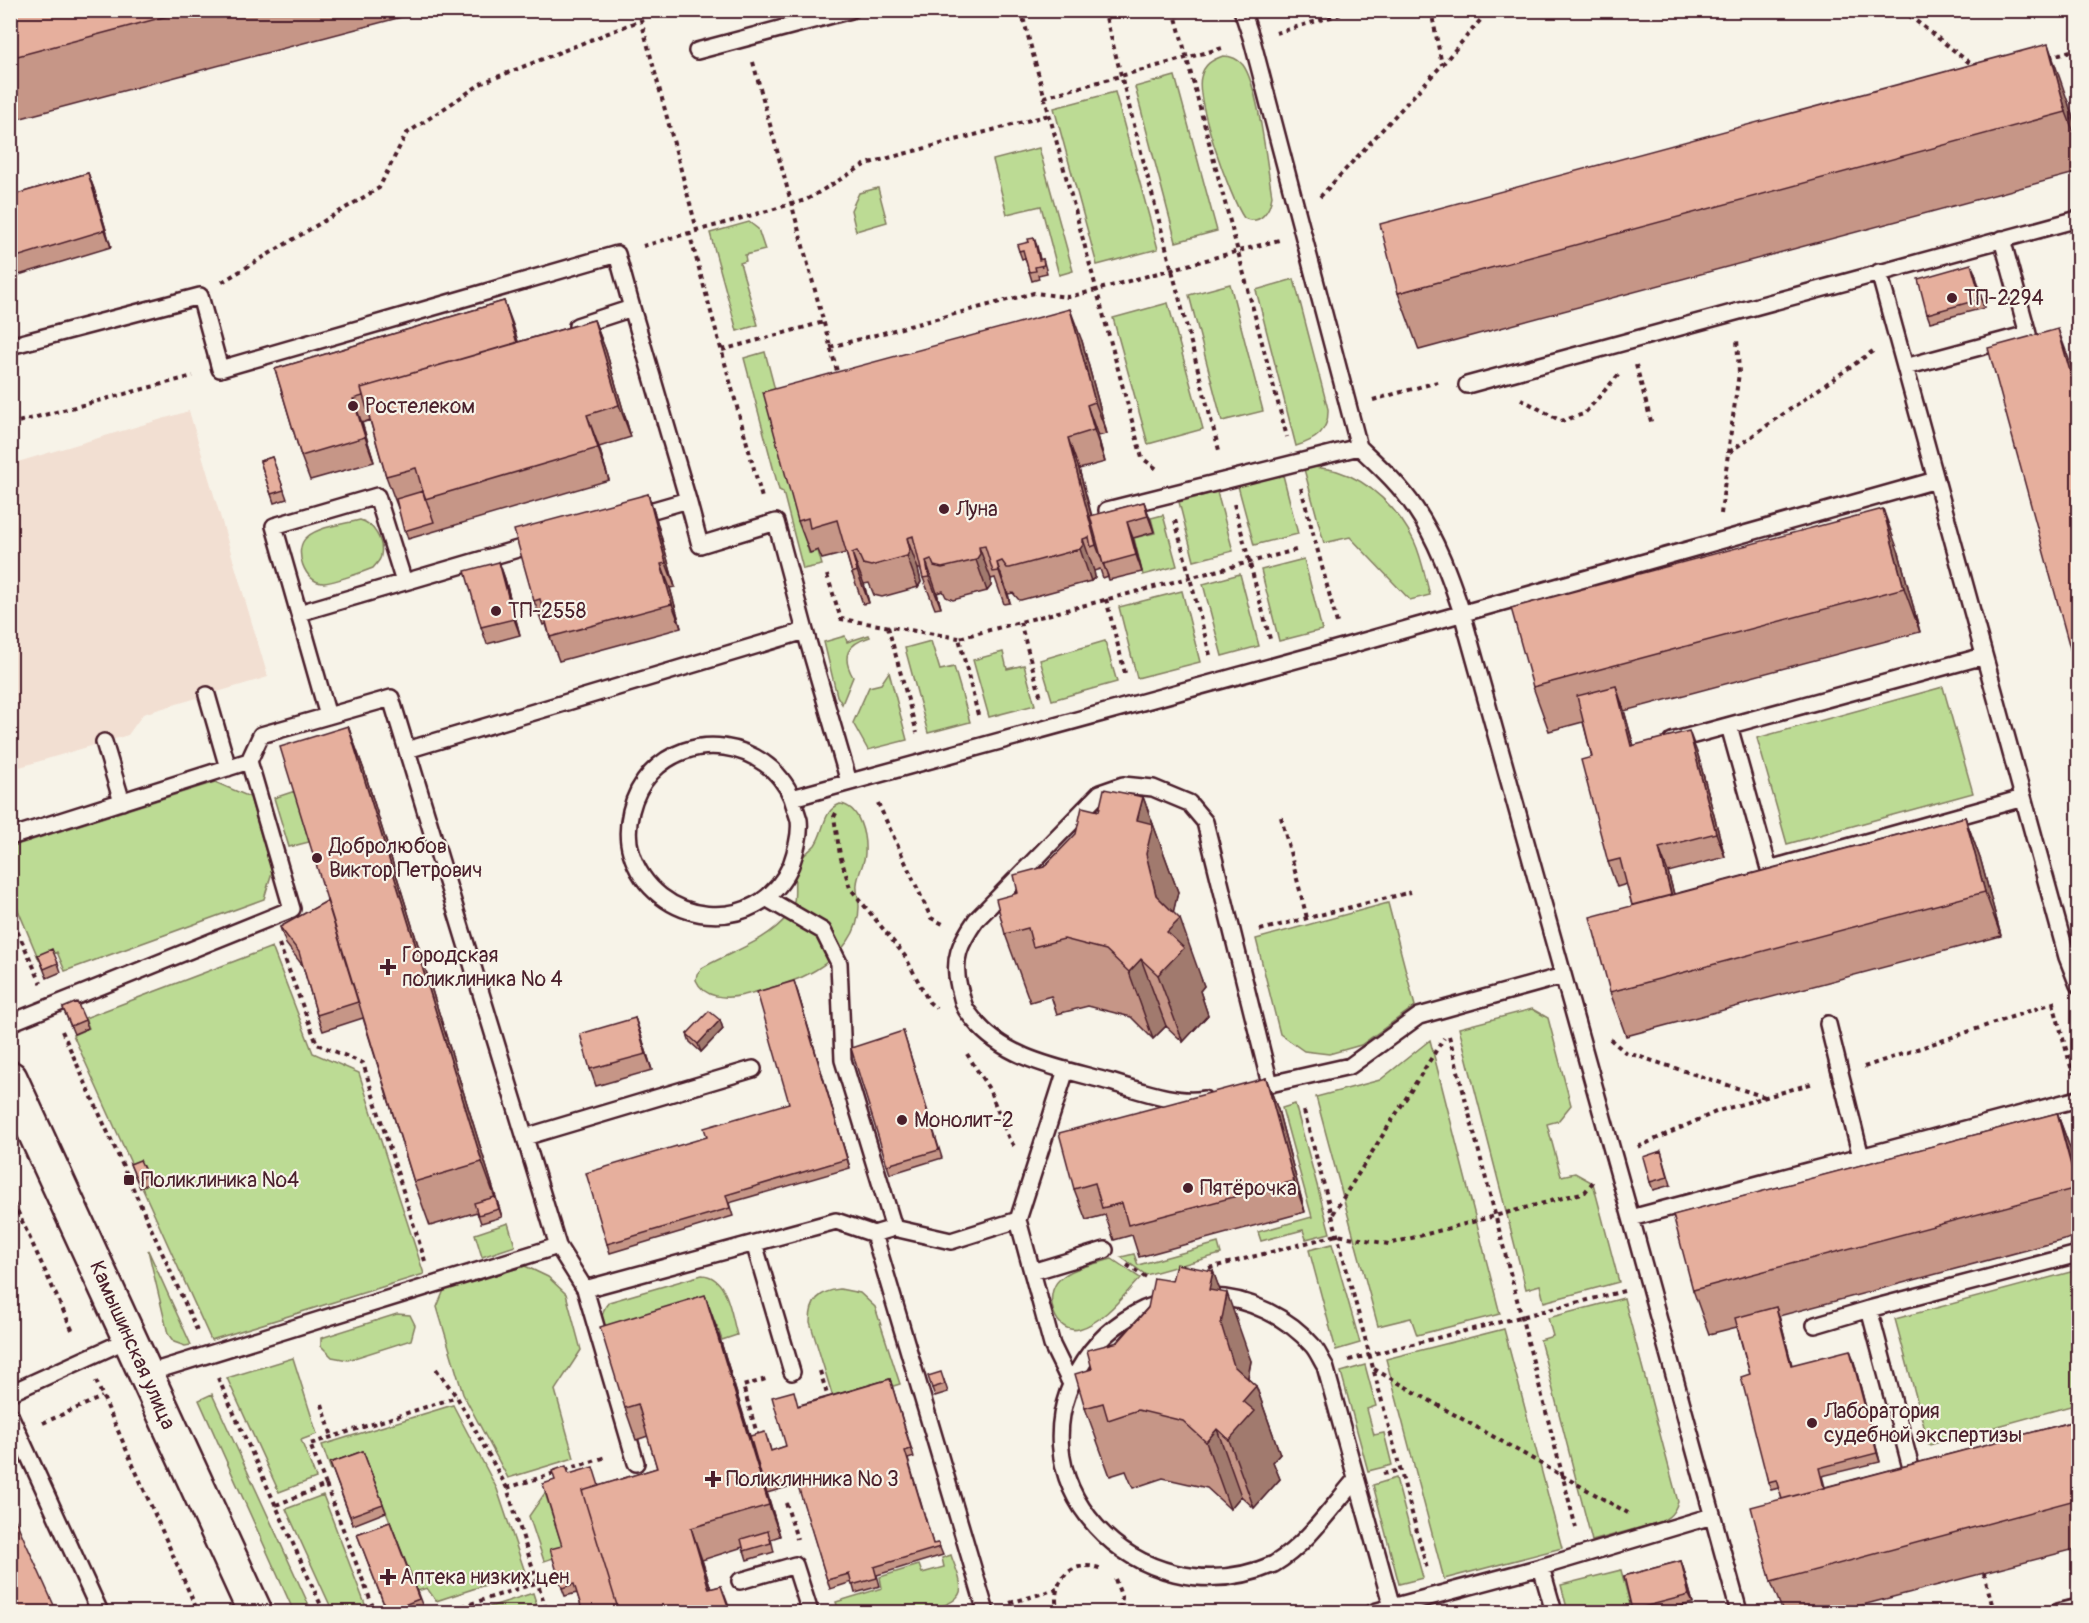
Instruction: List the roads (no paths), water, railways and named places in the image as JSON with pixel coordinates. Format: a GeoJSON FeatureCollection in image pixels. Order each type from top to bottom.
{"type":"FeatureCollection","features":[{"type":"Feature","properties":{"kind":"street","name":"Камышинская улица"},"geometry":{"type":"LineString","coordinates":[[10,1078],[255,1612]]}},
{"type":"Feature","properties":{"kind":"lane"},"geometry":{"type":"LineString","coordinates":[[697,51],[851,10]]}},
{"type":"Feature","properties":{"kind":"lane"},"geometry":{"type":"LineString","coordinates":[[1242,10],[1359,447],[1392,479],[1423,520],[1449,576],[1462,613],[1739,1612]]}},
{"type":"Feature","properties":{"kind":"lane"},"geometry":{"type":"LineString","coordinates":[[1467,385],[2079,219]]}},
{"type":"Feature","properties":{"kind":"lane"},"geometry":{"type":"LineString","coordinates":[[1905,367],[2028,333],[2002,239]]}},
{"type":"Feature","properties":{"kind":"lane"},"geometry":{"type":"LineString","coordinates":[[10,346],[200,296],[220,369],[617,254],[700,545],[776,522],[849,782]]}},
{"type":"Feature","properties":{"kind":"lane"},"geometry":{"type":"LineString","coordinates":[[1879,272],[2067,957],[2079,985]]}},
{"type":"Feature","properties":{"kind":"lane"},"geometry":{"type":"LineString","coordinates":[[558,331],[633,308]]}},
{"type":"Feature","properties":{"kind":"lane"},"geometry":{"type":"LineString","coordinates":[[1107,510],[1359,447]]}},
{"type":"Feature","properties":{"kind":"lane"},"geometry":{"type":"LineString","coordinates":[[792,798],[1343,647],[1936,480]]}},
{"type":"Feature","properties":{"kind":"lane"},"geometry":{"type":"LineString","coordinates":[[328,716],[274,526],[377,496],[404,582]]}},
{"type":"Feature","properties":{"kind":"lane"},"geometry":{"type":"LineString","coordinates":[[620,520],[688,500]]}},
{"type":"Feature","properties":{"kind":"lane"},"geometry":{"type":"LineString","coordinates":[[299,612],[552,539]]}},
{"type":"Feature","properties":{"kind":"lane"},"geometry":{"type":"LineString","coordinates":[[407,750],[805,631]]}},
{"type":"Feature","properties":{"kind":"lane"},"geometry":{"type":"LineString","coordinates":[[1666,743],[1984,656]]}},
{"type":"Feature","properties":{"kind":"lane"},"geometry":{"type":"LineString","coordinates":[[207,695],[228,768]]}},
{"type":"Feature","properties":{"kind":"lane"},"geometry":{"type":"LineString","coordinates":[[10,1023],[292,909],[249,761],[261,735],[392,698],[558,1246],[585,1289],[634,1456]]}},
{"type":"Feature","properties":{"kind":"lane"},"geometry":{"type":"LineString","coordinates":[[1729,726],[1764,871],[2023,798]]}},
{"type":"Feature","properties":{"kind":"lane"},"geometry":{"type":"LineString","coordinates":[[104,742],[122,802]]}},
{"type":"Feature","properties":{"kind":"lane"},"geometry":{"type":"LineString","coordinates":[[723,746],[750,753],[774,770],[792,798],[799,821],[797,850],[785,877],[766,898],[740,912],[712,916],[683,910],[660,896],[641,876],[631,851],[628,824],[635,797],[650,774],[670,757],[696,747],[723,746]]}},
{"type":"Feature","properties":{"kind":"lane"},"geometry":{"type":"LineString","coordinates":[[10,837],[249,761]]}},
{"type":"Feature","properties":{"kind":"lane"},"geometry":{"type":"LineString","coordinates":[[1217,1096],[1196,1101],[1160,1096],[1023,1056],[998,1044],[983,1031],[964,1006],[957,980],[957,954],[964,936],[976,920],[1100,793],[1123,784],[1153,788],[1189,803],[1204,822],[1233,938],[1265,1086],[1350,1066],[1419,1016],[1563,976]]}},
{"type":"Feature","properties":{"kind":"lane"},"geometry":{"type":"LineString","coordinates":[[766,898],[823,931],[839,963],[843,1060],[894,1228]]}},
{"type":"Feature","properties":{"kind":"lane"},"geometry":{"type":"LineString","coordinates":[[1828,1024],[1861,1157]]}},
{"type":"Feature","properties":{"kind":"lane"},"geometry":{"type":"LineString","coordinates":[[526,1138],[753,1069]]}},
{"type":"Feature","properties":{"kind":"lane"},"geometry":{"type":"LineString","coordinates":[[1066,1070],[1018,1220],[1052,1345],[1071,1384]]}},
{"type":"Feature","properties":{"kind":"lane"},"geometry":{"type":"LineString","coordinates":[[1631,1218],[2079,1099]]}},
{"type":"Feature","properties":{"kind":"lane"},"geometry":{"type":"LineString","coordinates":[[585,1289],[836,1221],[874,1233],[894,1228],[951,1241],[1018,1220]]}},
{"type":"Feature","properties":{"kind":"lane"},"geometry":{"type":"LineString","coordinates":[[874,1233],[986,1611]]}},
{"type":"Feature","properties":{"kind":"lane"},"geometry":{"type":"LineString","coordinates":[[753,1243],[792,1372]]}},
{"type":"Feature","properties":{"kind":"lane"},"geometry":{"type":"LineString","coordinates":[[146,1374],[558,1246]]}},
{"type":"Feature","properties":{"kind":"lane"},"geometry":{"type":"LineString","coordinates":[[1032,1272],[1105,1250]]}},
{"type":"Feature","properties":{"kind":"lane"},"geometry":{"type":"LineString","coordinates":[[1815,1325],[2079,1254]]}},
{"type":"Feature","properties":{"kind":"lane"},"geometry":{"type":"LineString","coordinates":[[1196,1298],[1215,1297],[1242,1302],[1269,1312],[1293,1327],[1313,1347],[1325,1366],[1392,1607]]}},
{"type":"Feature","properties":{"kind":"lane"},"geometry":{"type":"LineString","coordinates":[[1177,1300],[1159,1304],[1133,1315],[1114,1328],[1096,1344],[1082,1363],[1071,1384],[1060,1430],[1060,1452],[1064,1477],[1083,1520],[1098,1539],[1136,1568],[1157,1577],[1180,1583],[1204,1585],[1227,1583],[1250,1576],[1274,1564],[1297,1547],[1356,1479]]}},
{"type":"Feature","properties":{"kind":"lane"},"geometry":{"type":"LineString","coordinates":[[1869,1309],[1908,1480],[1936,1473]]}},
{"type":"Feature","properties":{"kind":"lane"},"geometry":{"type":"LineString","coordinates":[[10,1393],[129,1339]]}},
{"type":"Feature","properties":{"kind":"lane"},"geometry":{"type":"LineString","coordinates":[[10,1415],[100,1612]]}},
{"type":"Feature","properties":{"kind":"lane"},"geometry":{"type":"LineString","coordinates":[[1374,1612],[1541,1567],[1712,1516]]}},
{"type":"Feature","properties":{"kind":"lane"},"geometry":{"type":"LineString","coordinates":[[740,1581],[795,1565],[810,1612]]}},
{"type":"Feature","properties":{"kind":"lane"},"geometry":{"type":"LineString","coordinates":[[1541,1567],[1554,1612]]}},
{"type":"Feature","properties":{"kind":"lane"},"geometry":{"type":"LineString","coordinates":[[2058,1612],[2079,1607]]}},
{"type":"Feature","properties":{"kind":"place","name":"ТП-2294"},"geometry":{"type":"Point","coordinates":[1952,298]}},
{"type":"Feature","properties":{"kind":"place","name":"Ростелеком"},"geometry":{"type":"Point","coordinates":[353,406]}},
{"type":"Feature","properties":{"kind":"place","name":"Луна"},"geometry":{"type":"Point","coordinates":[944,509]}},
{"type":"Feature","properties":{"kind":"place","name":"ТП-2558"},"geometry":{"type":"Point","coordinates":[496,611]}},
{"type":"Feature","properties":{"kind":"place","name":"Добролюбов Виктор Петрович"},"geometry":{"type":"Point","coordinates":[317,858]}},
{"type":"Feature","properties":{"kind":"place","name":"Городская поликлиника № 4"},"geometry":{"type":"Point","coordinates":[388,967]}},
{"type":"Feature","properties":{"kind":"place","name":"Монолит-2"},"geometry":{"type":"Point","coordinates":[902,1120]}},
{"type":"Feature","properties":{"kind":"place","name":"Поликлиника №4"},"geometry":{"type":"Point","coordinates":[129,1180]}},
{"type":"Feature","properties":{"kind":"place","name":"Пятёрочка"},"geometry":{"type":"Point","coordinates":[1188,1188]}},
{"type":"Feature","properties":{"kind":"place","name":"Лаборатория судебной экспертизы"},"geometry":{"type":"Point","coordinates":[1812,1423]}},
{"type":"Feature","properties":{"kind":"place","name":"Поликлинника № 3"},"geometry":{"type":"Point","coordinates":[713,1479]}},
{"type":"Feature","properties":{"kind":"place","name":"Аптека низких цен"},"geometry":{"type":"Point","coordinates":[388,1577]}}]}
